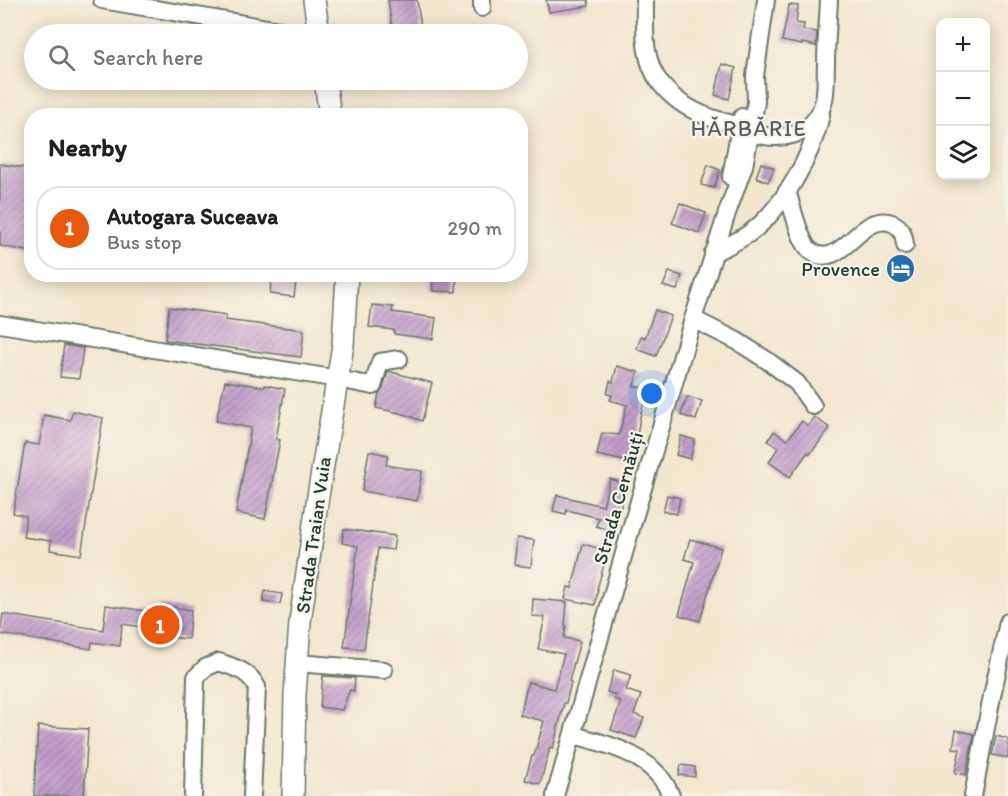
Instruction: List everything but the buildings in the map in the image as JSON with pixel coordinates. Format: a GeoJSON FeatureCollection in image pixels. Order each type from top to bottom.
{"type":"FeatureCollection","features":[{"type":"Feature","properties":{"kind":"main road"},"geometry":{"type":"LineString","coordinates":[[314,0],[318,24]]}},
{"type":"Feature","properties":{"kind":"main road"},"geometry":{"type":"LineString","coordinates":[[326,90],[329,108]]}},
{"type":"Feature","properties":{"kind":"main road","name":"Strada Traian Vuia"},"geometry":{"type":"LineString","coordinates":[[293,796],[297,663],[305,584],[338,379],[346,315],[347,282]]}},
{"type":"Feature","properties":{"kind":"street"},"geometry":{"type":"LineString","coordinates":[[102,0],[244,24]]}},
{"type":"Feature","properties":{"kind":"street"},"geometry":{"type":"LineString","coordinates":[[645,0],[647,52],[651,66],[660,83],[674,98],[690,109],[705,116],[784,137],[796,134],[810,125],[823,106]]}},
{"type":"Feature","properties":{"kind":"street","name":"Strada Cernăuți"},"geometry":{"type":"LineString","coordinates":[[555,796],[632,525],[727,213],[733,163],[756,102],[755,76],[766,0]]}},
{"type":"Feature","properties":{"kind":"street"},"geometry":{"type":"LineString","coordinates":[[713,253],[733,244],[763,221],[787,191],[810,151],[817,133],[826,94],[825,65],[830,0]]}},
{"type":"Feature","properties":{"kind":"street"},"geometry":{"type":"LineString","coordinates":[[748,127],[781,127],[801,119],[810,111],[815,101],[825,65]]}},
{"type":"Feature","properties":{"kind":"street"},"geometry":{"type":"LineString","coordinates":[[787,191],[806,247],[818,256],[832,254],[859,232],[882,222],[890,222],[900,229],[904,234],[905,245]]}},
{"type":"Feature","properties":{"kind":"street"},"geometry":{"type":"LineString","coordinates":[[693,320],[737,341],[768,361],[798,383],[813,406]]}},
{"type":"Feature","properties":{"kind":"street"},"geometry":{"type":"LineString","coordinates":[[0,324],[373,386],[380,362],[399,359]]}},
{"type":"Feature","properties":{"kind":"street"},"geometry":{"type":"LineString","coordinates":[[973,796],[1008,622]]}},
{"type":"Feature","properties":{"kind":"street"},"geometry":{"type":"LineString","coordinates":[[193,796],[196,677],[205,668],[219,662],[245,672],[253,678],[257,687],[252,796]]}},
{"type":"Feature","properties":{"kind":"street"},"geometry":{"type":"LineString","coordinates":[[297,663],[384,670]]}},
{"type":"Feature","properties":{"kind":"street"},"geometry":{"type":"LineString","coordinates":[[573,735],[614,746],[643,762],[656,772],[671,796]]}},
{"type":"Feature","properties":{"kind":"place","name":"Provence"},"geometry":{"type":"Point","coordinates":[901,269]}},
{"type":"Feature","properties":{"kind":"place","name":"Autogara Suceava"},"geometry":{"type":"Point","coordinates":[160,625]}},
{"type":"Feature","properties":{"kind":"district","name":"HĂRBĂRIE"},"geometry":{"type":"Point","coordinates":[749,128]}}]}
